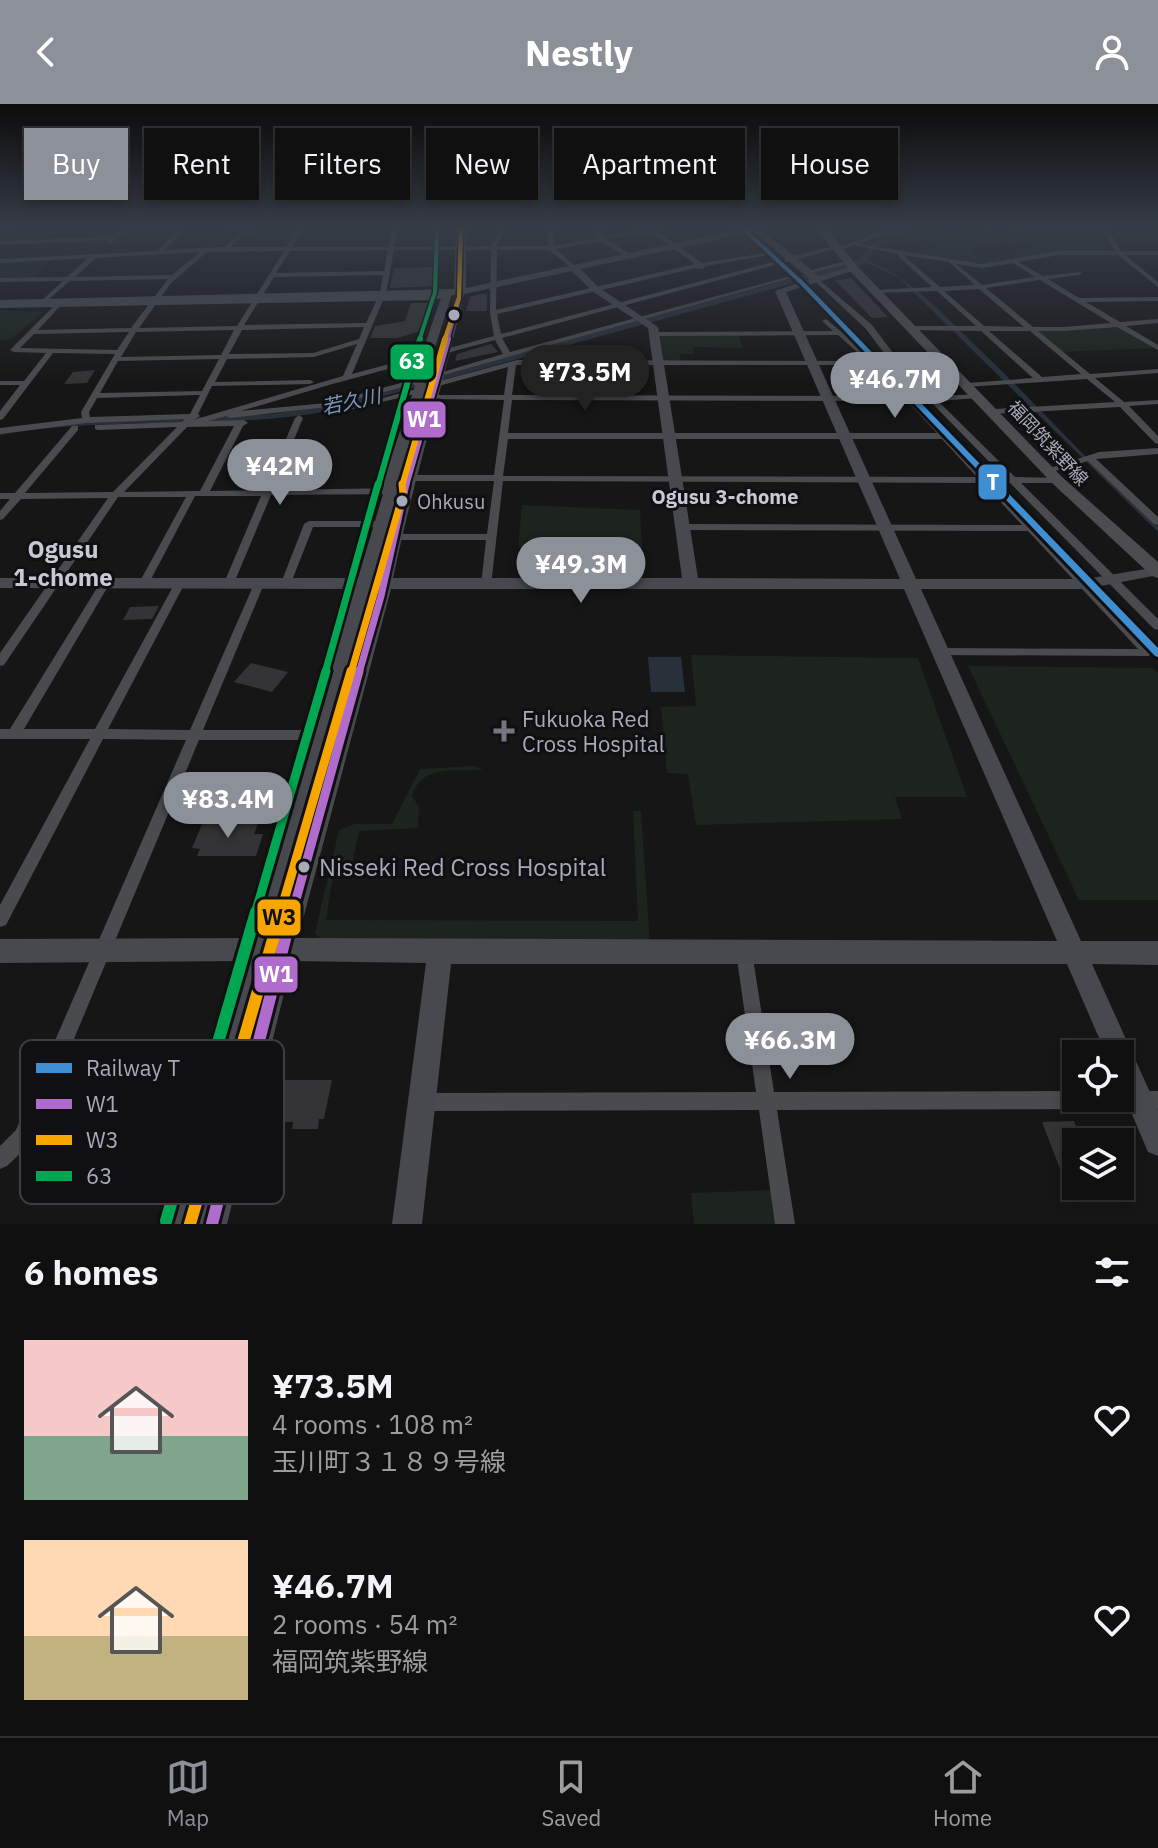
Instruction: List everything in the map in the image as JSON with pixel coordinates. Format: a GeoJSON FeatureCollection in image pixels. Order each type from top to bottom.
{"type":"FeatureCollection","features":[{"type":"Feature","properties":{"kind":"highway"},"geometry":{"type":"LineString","coordinates":[[0,304],[381,297],[454,293],[454,279]]}},
{"type":"Feature","properties":{"kind":"main road","name":"福岡筑紫野線"},"geometry":{"type":"LineString","coordinates":[[865,279],[1053,475],[1157,571]]}},
{"type":"Feature","properties":{"kind":"street"},"geometry":{"type":"LineString","coordinates":[[0,280],[60,279]]}},
{"type":"Feature","properties":{"kind":"street"},"geometry":{"type":"LineString","coordinates":[[42,303],[69,279]]}},
{"type":"Feature","properties":{"kind":"street"},"geometry":{"type":"LineString","coordinates":[[86,420],[85,412],[117,356],[174,279]]}},
{"type":"Feature","properties":{"kind":"street"},"geometry":{"type":"LineString","coordinates":[[0,662],[114,496],[190,420],[202,393],[270,279]]}},
{"type":"Feature","properties":{"kind":"street"},"geometry":{"type":"LineString","coordinates":[[346,378],[381,297],[385,279]]}},
{"type":"Feature","properties":{"kind":"street"},"geometry":{"type":"LineString","coordinates":[[486,585],[510,360],[498,338],[493,313],[494,279]]}},
{"type":"Feature","properties":{"kind":"street"},"geometry":{"type":"LineString","coordinates":[[454,293],[516,279]]}},
{"type":"Feature","properties":{"kind":"street"},"geometry":{"type":"LineString","coordinates":[[585,279],[650,325],[839,333]]}},
{"type":"Feature","properties":{"kind":"street"},"geometry":{"type":"LineString","coordinates":[[493,313],[637,279]]}},
{"type":"Feature","properties":{"kind":"street"},"geometry":{"type":"LineString","coordinates":[[0,437],[190,420],[714,279]]}},
{"type":"Feature","properties":{"kind":"street"},"geometry":{"type":"LineString","coordinates":[[735,279],[756,287],[784,286]]}},
{"type":"Feature","properties":{"kind":"street"},"geometry":{"type":"LineString","coordinates":[[781,279],[812,364],[1114,1040]]}},
{"type":"Feature","properties":{"kind":"street"},"geometry":{"type":"LineString","coordinates":[[208,416],[272,413],[327,405],[428,384],[650,325],[802,279]]}},
{"type":"Feature","properties":{"kind":"street"},"geometry":{"type":"LineString","coordinates":[[815,279],[869,327],[896,363],[930,399],[1158,626]]}},
{"type":"Feature","properties":{"kind":"street"},"geometry":{"type":"LineString","coordinates":[[928,279],[1039,379]]}},
{"type":"Feature","properties":{"kind":"street"},"geometry":{"type":"LineString","coordinates":[[971,279],[1122,404],[1158,441]]}},
{"type":"Feature","properties":{"kind":"street"},"geometry":{"type":"LineString","coordinates":[[877,292],[980,287],[1036,279]]}},
{"type":"Feature","properties":{"kind":"street"},"geometry":{"type":"LineString","coordinates":[[1047,279],[1157,347]]}},
{"type":"Feature","properties":{"kind":"street"},"geometry":{"type":"LineString","coordinates":[[650,325],[756,287],[784,286]]}},
{"type":"Feature","properties":{"kind":"street"},"geometry":{"type":"LineString","coordinates":[[402,486],[389,485],[444,351],[454,293]]}},
{"type":"Feature","properties":{"kind":"street"},"geometry":{"type":"LineString","coordinates":[[428,384],[427,356],[454,293]]}},
{"type":"Feature","properties":{"kind":"street"},"geometry":{"type":"LineString","coordinates":[[1080,300],[1158,299]]}},
{"type":"Feature","properties":{"kind":"street"},"geometry":{"type":"LineString","coordinates":[[1128,300],[1136,307]]}},
{"type":"Feature","properties":{"kind":"street"},"geometry":{"type":"LineString","coordinates":[[60,303],[14,350],[117,356],[314,355],[362,340]]}},
{"type":"Feature","properties":{"kind":"street"},"geometry":{"type":"LineString","coordinates":[[1145,314],[1156,321]]}},
{"type":"Feature","properties":{"kind":"street"},"geometry":{"type":"LineString","coordinates":[[826,321],[874,364],[945,436],[1144,648],[1145,653],[941,652]]}},
{"type":"Feature","properties":{"kind":"street"},"geometry":{"type":"LineString","coordinates":[[912,328],[1030,329],[1156,321]]}},
{"type":"Feature","properties":{"kind":"street"},"geometry":{"type":"LineString","coordinates":[[31,332],[368,325]]}},
{"type":"Feature","properties":{"kind":"street"},"geometry":{"type":"LineString","coordinates":[[650,325],[691,584]]}},
{"type":"Feature","properties":{"kind":"street"},"geometry":{"type":"LineString","coordinates":[[0,417],[51,351]]}},
{"type":"Feature","properties":{"kind":"street"},"geometry":{"type":"LineString","coordinates":[[0,431],[86,420],[240,423],[299,418],[510,360],[658,364],[896,363]]}},
{"type":"Feature","properties":{"kind":"street"},"geometry":{"type":"LineString","coordinates":[[428,384],[507,397],[930,399],[1012,381],[1158,371]]}},
{"type":"Feature","properties":{"kind":"street"},"geometry":{"type":"LineString","coordinates":[[0,383],[26,383]]}},
{"type":"Feature","properties":{"kind":"street"},"geometry":{"type":"LineString","coordinates":[[210,384],[326,383]]}},
{"type":"Feature","properties":{"kind":"street"},"geometry":{"type":"LineString","coordinates":[[94,396],[202,393]]}},
{"type":"Feature","properties":{"kind":"street"},"geometry":{"type":"LineString","coordinates":[[995,412],[1158,402]]}},
{"type":"Feature","properties":{"kind":"street"},"geometry":{"type":"LineString","coordinates":[[229,583],[299,418]]}},
{"type":"Feature","properties":{"kind":"street"},"geometry":{"type":"LineString","coordinates":[[144,583],[240,423]]}},
{"type":"Feature","properties":{"kind":"street"},"geometry":{"type":"LineString","coordinates":[[0,517],[75,428]]}},
{"type":"Feature","properties":{"kind":"street"},"geometry":{"type":"LineString","coordinates":[[504,436],[945,436]]}},
{"type":"Feature","properties":{"kind":"street"},"geometry":{"type":"LineString","coordinates":[[0,496],[269,492],[498,479],[1009,480],[1053,475],[1087,459],[1158,451]]}},
{"type":"Feature","properties":{"kind":"street"},"geometry":{"type":"LineString","coordinates":[[1087,459],[1158,522]]}},
{"type":"Feature","properties":{"kind":"street"},"geometry":{"type":"LineString","coordinates":[[259,1040],[341,734],[387,530],[402,486]]}},
{"type":"Feature","properties":{"kind":"street"},"geometry":{"type":"LineString","coordinates":[[286,583],[309,524],[490,537]]}},
{"type":"Feature","properties":{"kind":"street"},"geometry":{"type":"LineString","coordinates":[[683,527],[1032,528]]}},
{"type":"Feature","properties":{"kind":"street"},"geometry":{"type":"LineString","coordinates":[[0,583],[1085,584],[1157,571]]}},
{"type":"Feature","properties":{"kind":"street"},"geometry":{"type":"LineString","coordinates":[[7,734],[105,583]]}},
{"type":"Feature","properties":{"kind":"street"},"geometry":{"type":"LineString","coordinates":[[0,920],[180,583]]}},
{"type":"Feature","properties":{"kind":"street"},"geometry":{"type":"LineString","coordinates":[[64,1040],[259,584]]}},
{"type":"Feature","properties":{"kind":"street"},"geometry":{"type":"LineString","coordinates":[[231,1040],[318,735],[374,584]]}},
{"type":"Feature","properties":{"kind":"street"},"geometry":{"type":"LineString","coordinates":[[1144,648],[1158,646]]}},
{"type":"Feature","properties":{"kind":"street"},"geometry":{"type":"LineString","coordinates":[[7,734],[341,734]]}},
{"type":"Feature","properties":{"kind":"street"},"geometry":{"type":"LineString","coordinates":[[0,951],[282,949],[1158,953]]}},
{"type":"Feature","properties":{"kind":"street"},"geometry":{"type":"LineString","coordinates":[[407,1224],[440,952]]}},
{"type":"Feature","properties":{"kind":"street"},"geometry":{"type":"LineString","coordinates":[[744,952],[785,1224]]}},
{"type":"Feature","properties":{"kind":"street"},"geometry":{"type":"LineString","coordinates":[[1134,1077],[1149,1100],[1158,1142]]}},
{"type":"Feature","properties":{"kind":"street"},"geometry":{"type":"LineString","coordinates":[[422,1102],[1149,1100]]}},
{"type":"Feature","properties":{"kind":"street"},"geometry":{"type":"LineString","coordinates":[[0,1159],[20,1140]]}},
{"type":"Feature","properties":{"kind":"street"},"geometry":{"type":"LineString","coordinates":[[178,1224],[184,1204]]}},
{"type":"Feature","properties":{"kind":"street"},"geometry":{"type":"LineString","coordinates":[[212,1224],[217,1204]]}},
{"type":"Feature","properties":{"kind":"shaded area"},"geometry":{"type":"Polygon","coordinates":[[[0,310],[43,312],[11,339],[0,340],[0,310]]]}},
{"type":"Feature","properties":{"kind":"shaded area"},"geometry":{"type":"Polygon","coordinates":[[[1117,325],[1156,348],[1061,352],[1034,330],[1117,325]]]}},
{"type":"Feature","properties":{"kind":"shaded area"},"geometry":{"type":"Polygon","coordinates":[[[664,334],[738,334],[743,348],[693,347],[694,354],[679,354],[681,361],[661,361],[657,339],[664,334]]]}},
{"type":"Feature","properties":{"kind":"shaded area"},"geometry":{"type":"Polygon","coordinates":[[[522,505],[640,510],[642,548],[518,547],[522,505]]]}},
{"type":"Feature","properties":{"kind":"shaded area"},"geometry":{"type":"Polygon","coordinates":[[[691,655],[918,658],[967,797],[895,797],[902,819],[696,825],[688,774],[667,773],[661,707],[696,706],[691,655]]]}},
{"type":"Feature","properties":{"kind":"shaded area"},"geometry":{"type":"Polygon","coordinates":[[[968,666],[1153,668],[1158,673],[1158,900],[1079,900],[968,666]]]}},
{"type":"Feature","properties":{"kind":"shaded area"},"geometry":{"type":"Polygon","coordinates":[[[475,766],[483,770],[441,771],[417,786],[412,796],[419,807],[418,828],[359,831],[351,869],[334,869],[326,920],[638,921],[633,811],[641,811],[650,944],[323,941],[315,933],[339,830],[354,824],[392,824],[420,769],[475,766]]]}},
{"type":"Feature","properties":{"kind":"shaded area"},"geometry":{"type":"Polygon","coordinates":[[[776,1190],[781,1224],[694,1224],[691,1193],[776,1190]]]}},
{"type":"Feature","properties":{"kind":"water","name":"若久川"},"geometry":{"type":"Polygon","coordinates":[[[788,279],[807,279],[330,411],[248,420],[82,426],[0,435],[0,432],[86,422],[272,414],[337,404],[788,279]]]}},
{"type":"Feature","properties":{"kind":"water"},"geometry":{"type":"Polygon","coordinates":[[[900,279],[941,312],[1158,526],[1158,532],[900,279]]]}},
{"type":"Feature","properties":{"kind":"water"},"geometry":{"type":"Polygon","coordinates":[[[648,657],[681,657],[685,692],[651,692],[648,657]]]}},
{"type":"Feature","properties":{"kind":"building"},"geometry":{"type":"Polygon","coordinates":[[[392,279],[434,279],[434,286],[390,288],[392,279]]]}},
{"type":"Feature","properties":{"kind":"building"},"geometry":{"type":"Polygon","coordinates":[[[852,279],[888,317],[872,318],[835,280],[852,279]]]}},
{"type":"Feature","properties":{"kind":"building"},"geometry":{"type":"Polygon","coordinates":[[[487,294],[487,311],[466,311],[470,297],[487,294]]]}},
{"type":"Feature","properties":{"kind":"building"},"geometry":{"type":"Polygon","coordinates":[[[411,303],[430,303],[420,331],[398,338],[370,338],[375,326],[405,321],[411,303]]]}},
{"type":"Feature","properties":{"kind":"building"},"geometry":{"type":"Polygon","coordinates":[[[491,344],[498,352],[455,361],[457,354],[491,344]]]}},
{"type":"Feature","properties":{"kind":"building"},"geometry":{"type":"Polygon","coordinates":[[[95,370],[87,383],[64,384],[73,372],[95,370]]]}},
{"type":"Feature","properties":{"kind":"building"},"geometry":{"type":"Polygon","coordinates":[[[159,606],[152,619],[123,620],[130,607],[159,606]]]}},
{"type":"Feature","properties":{"kind":"building"},"geometry":{"type":"Polygon","coordinates":[[[251,663],[288,672],[272,692],[234,682],[251,663]]]}},
{"type":"Feature","properties":{"kind":"building"},"geometry":{"type":"Polygon","coordinates":[[[202,824],[258,824],[254,834],[263,834],[256,856],[197,856],[200,849],[192,848],[202,824]]]}},
{"type":"Feature","properties":{"kind":"building"},"geometry":{"type":"Polygon","coordinates":[[[284,1080],[332,1080],[324,1119],[319,1119],[318,1129],[292,1129],[293,1122],[284,1122],[284,1080]]]}},
{"type":"Feature","properties":{"kind":"building"},"geometry":{"type":"Polygon","coordinates":[[[1074,1121],[1077,1128],[1062,1128],[1062,1174],[1042,1122],[1074,1121]]]}},
{"type":"Feature","properties":{"kind":"rail line","name":"T"},"geometry":{"type":"LineString","coordinates":[[798,279],[1158,654]]}},
{"type":"Feature","properties":{"kind":"transit line","name":"63"},"geometry":{"type":"LineString","coordinates":[[219,1040],[378,491],[378,481],[408,388],[407,378],[435,292],[435,279]]}},
{"type":"Feature","properties":{"kind":"transit line","name":"W1"},"geometry":{"type":"LineString","coordinates":[[259,1040],[312,835],[381,596],[406,484],[459,299],[460,279]]}},
{"type":"Feature","properties":{"kind":"transit line","name":"W3"},"geometry":{"type":"LineString","coordinates":[[244,1040],[403,494],[402,485],[432,390],[431,380],[459,297],[460,279]]}},
{"type":"Feature","properties":{"kind":"transit line","name":"63"},"geometry":{"type":"LineString","coordinates":[[166,1221],[171,1204]]}},
{"type":"Feature","properties":{"kind":"transit line","name":"W3"},"geometry":{"type":"LineString","coordinates":[[190,1224],[196,1204]]}},
{"type":"Feature","properties":{"kind":"transit line","name":"W1"},"geometry":{"type":"LineString","coordinates":[[212,1224],[217,1204]]}},
{"type":"Feature","properties":{"kind":"place","name":"Ohkusu"},"geometry":{"type":"Point","coordinates":[402,501]}},
{"type":"Feature","properties":{"kind":"place","name":"Fukuoka Red Cross Hospital"},"geometry":{"type":"Point","coordinates":[504,731]}},
{"type":"Feature","properties":{"kind":"place","name":"Nisseki Red Cross Hospital"},"geometry":{"type":"Point","coordinates":[304,867]}},
{"type":"Feature","properties":{"kind":"district","name":"Ogusu 3-chome"},"geometry":{"type":"Point","coordinates":[725,496]}},
{"type":"Feature","properties":{"kind":"district","name":"Ogusu 1-chome"},"geometry":{"type":"Point","coordinates":[63,563]}}]}
